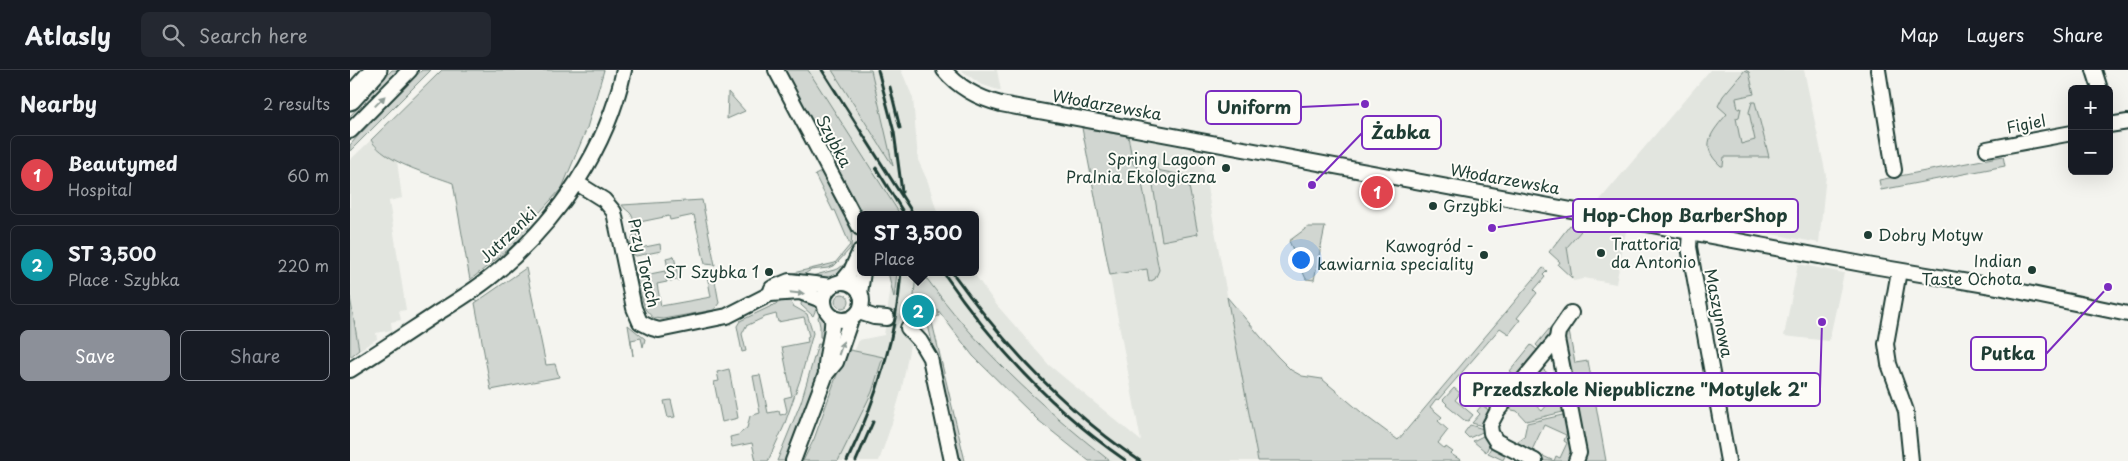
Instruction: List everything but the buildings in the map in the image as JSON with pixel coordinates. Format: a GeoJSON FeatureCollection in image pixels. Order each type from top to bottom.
{"type":"FeatureCollection","features":[{"type":"Feature","properties":{"kind":"main road"},"geometry":{"type":"LineString","coordinates":[[350,99],[376,70]]}},
{"type":"Feature","properties":{"kind":"street"},"geometry":{"type":"LineString","coordinates":[[350,131],[410,70]]}},
{"type":"Feature","properties":{"kind":"street","name":"Jutrzenki"},"geometry":{"type":"LineString","coordinates":[[350,370],[496,273],[534,237],[577,183],[606,127],[624,70]]}},
{"type":"Feature","properties":{"kind":"street","name":"Szybka"},"geometry":{"type":"LineString","coordinates":[[776,70],[857,222]]}},
{"type":"Feature","properties":{"kind":"street","name":"Włodarzewska"},"geometry":{"type":"LineString","coordinates":[[944,70],[965,90],[978,97],[1001,104],[1899,271],[1981,284],[2128,314]]}},
{"type":"Feature","properties":{"kind":"street"},"geometry":{"type":"LineString","coordinates":[[1878,70],[1894,170]]}},
{"type":"Feature","properties":{"kind":"street"},"geometry":{"type":"LineString","coordinates":[[2094,70],[2099,85]]}},
{"type":"Feature","properties":{"kind":"street"},"geometry":{"type":"LineString","coordinates":[[2113,124],[2128,122]]}},
{"type":"Feature","properties":{"kind":"street","name":"Figiel"},"geometry":{"type":"LineString","coordinates":[[1987,149],[2068,133]]}},
{"type":"Feature","properties":{"kind":"street","name":"Przy Torach"},"geometry":{"type":"LineString","coordinates":[[577,183],[604,200],[614,212],[636,316],[645,325],[652,328],[666,329],[720,318],[751,305],[770,294],[800,292],[824,301]]}},
{"type":"Feature","properties":{"kind":"street","name":"Maszynowa"},"geometry":{"type":"LineString","coordinates":[[1690,231],[1688,247],[1728,461]]}},
{"type":"Feature","properties":{"kind":"street"},"geometry":{"type":"LineString","coordinates":[[857,258],[852,271],[827,290],[824,301],[827,312],[832,317],[842,320],[858,306]]}},
{"type":"Feature","properties":{"kind":"street"},"geometry":{"type":"LineString","coordinates":[[1899,271],[1886,344],[1889,364],[1906,411],[1911,461]]}},
{"type":"Feature","properties":{"kind":"street"},"geometry":{"type":"LineString","coordinates":[[794,461],[826,374],[836,362],[858,306],[862,276]]}},
{"type":"Feature","properties":{"kind":"street","name":"Przy Torach"},"geometry":{"type":"LineString","coordinates":[[770,294],[772,288],[789,281],[837,284]]}},
{"type":"Feature","properties":{"kind":"street"},"geometry":{"type":"LineString","coordinates":[[837,284],[853,285],[858,306]]}},
{"type":"Feature","properties":{"kind":"street"},"geometry":{"type":"LineString","coordinates":[[858,306],[887,317]]}},
{"type":"Feature","properties":{"kind":"street"},"geometry":{"type":"LineString","coordinates":[[1571,313],[1558,332],[1557,339],[1579,453],[1576,461]]}},
{"type":"Feature","properties":{"kind":"street"},"geometry":{"type":"LineString","coordinates":[[826,374],[825,364],[833,325],[832,317]]}},
{"type":"Feature","properties":{"kind":"street"},"geometry":{"type":"LineString","coordinates":[[908,328],[920,341],[930,358],[952,461]]}},
{"type":"Feature","properties":{"kind":"street"},"geometry":{"type":"LineString","coordinates":[[1535,461],[1496,441],[1491,433],[1490,425],[1498,410],[1557,339]]}},
{"type":"Feature","properties":{"kind":"shaded area"},"geometry":{"type":"Polygon","coordinates":[[[392,70],[403,70],[350,124],[350,116],[392,70]]]}},
{"type":"Feature","properties":{"kind":"shaded area"},"geometry":{"type":"Polygon","coordinates":[[[422,70],[431,70],[350,151],[350,145],[358,136],[422,70]]]}},
{"type":"Feature","properties":{"kind":"shaded area"},"geometry":{"type":"Polygon","coordinates":[[[442,70],[604,70],[587,128],[562,188],[528,225],[529,233],[470,280],[453,183],[396,161],[377,148],[371,140],[442,70]]]}},
{"type":"Feature","properties":{"kind":"shaded area"},"geometry":{"type":"Polygon","coordinates":[[[785,70],[808,70],[898,211],[861,211],[785,70]]]}},
{"type":"Feature","properties":{"kind":"shaded area"},"geometry":{"type":"Polygon","coordinates":[[[793,70],[901,70],[913,98],[918,160],[928,182],[937,211],[880,211],[793,70]]]}},
{"type":"Feature","properties":{"kind":"shaded area"},"geometry":{"type":"Polygon","coordinates":[[[832,70],[871,70],[893,166],[832,70]]]}},
{"type":"Feature","properties":{"kind":"shaded area"},"geometry":{"type":"Polygon","coordinates":[[[961,70],[997,70],[1001,91],[980,84],[961,70]]]}},
{"type":"Feature","properties":{"kind":"shaded area"},"geometry":{"type":"Polygon","coordinates":[[[1710,70],[1804,70],[1826,175],[1819,243],[1599,201],[1710,70]]]}},
{"type":"Feature","properties":{"kind":"shaded area"},"geometry":{"type":"Polygon","coordinates":[[[1745,70],[1749,72],[1754,94],[1736,98],[1738,109],[1741,108],[1739,117],[1736,118],[1741,144],[1755,140],[1749,112],[1752,102],[1755,102],[1769,157],[1724,157],[1723,166],[1721,166],[1714,159],[1709,146],[1712,133],[1727,114],[1718,106],[1723,96],[1745,70]]]}},
{"type":"Feature","properties":{"kind":"shaded area"},"geometry":{"type":"Polygon","coordinates":[[[728,92],[745,111],[727,119],[728,96],[728,92]]]}},
{"type":"Feature","properties":{"kind":"shaded area"},"geometry":{"type":"Polygon","coordinates":[[[1082,128],[1200,150],[1258,461],[1089,461],[1038,420],[998,382],[954,333],[936,308],[913,296],[910,345],[902,388],[879,461],[807,461],[859,340],[884,335],[892,276],[976,276],[995,303],[1049,365],[1141,441],[1082,128]]]}},
{"type":"Feature","properties":{"kind":"shaded area"},"geometry":{"type":"Polygon","coordinates":[[[1082,128],[1128,136],[1133,164],[1139,168],[1159,270],[1155,279],[1149,282],[1147,269],[1110,275],[1082,128]]]}},
{"type":"Feature","properties":{"kind":"shaded area"},"geometry":{"type":"Polygon","coordinates":[[[371,140],[375,147],[397,161],[402,198],[389,201],[406,310],[399,311],[401,320],[391,322],[392,330],[376,333],[377,339],[359,350],[350,297],[350,160],[371,140]]]}},
{"type":"Feature","properties":{"kind":"shaded area"},"geometry":{"type":"Polygon","coordinates":[[[2003,156],[2005,166],[1881,190],[1879,180],[2003,156]]]}},
{"type":"Feature","properties":{"kind":"shaded area"},"geometry":{"type":"Polygon","coordinates":[[[1153,162],[1157,163],[1157,170],[1187,176],[1198,234],[1162,241],[1150,167],[1153,162]]]}},
{"type":"Feature","properties":{"kind":"shaded area"},"geometry":{"type":"Polygon","coordinates":[[[821,172],[852,232],[851,248],[835,265],[828,268],[811,270],[803,275],[789,274],[835,263],[850,245],[835,210],[833,211],[815,175],[821,172]]]}},
{"type":"Feature","properties":{"kind":"shaded area"},"geometry":{"type":"Polygon","coordinates":[[[702,200],[715,265],[705,264],[694,215],[670,220],[669,216],[635,223],[640,248],[660,244],[661,251],[636,256],[631,253],[630,243],[634,233],[634,221],[631,214],[622,205],[702,200]]]}},
{"type":"Feature","properties":{"kind":"shaded area"},"geometry":{"type":"Polygon","coordinates":[[[1590,224],[1626,231],[1616,284],[1584,278],[1573,281],[1567,247],[1590,224]]]}},
{"type":"Feature","properties":{"kind":"shaded area"},"geometry":{"type":"Polygon","coordinates":[[[1570,225],[1581,231],[1567,247],[1572,278],[1558,265],[1560,262],[1549,252],[1570,225]]]}},
{"type":"Feature","properties":{"kind":"shaded area"},"geometry":{"type":"Polygon","coordinates":[[[1308,227],[1325,227],[1314,280],[1306,279],[1289,241],[1308,227]]]}},
{"type":"Feature","properties":{"kind":"shaded area"},"geometry":{"type":"Polygon","coordinates":[[[674,256],[679,280],[670,281],[666,258],[674,256]]]}},
{"type":"Feature","properties":{"kind":"shaded area"},"geometry":{"type":"Polygon","coordinates":[[[851,259],[833,277],[808,277],[838,269],[851,259]]]}},
{"type":"Feature","properties":{"kind":"shaded area"},"geometry":{"type":"Polygon","coordinates":[[[1798,264],[1844,273],[1829,341],[1784,336],[1798,264]]]}},
{"type":"Feature","properties":{"kind":"shaded area"},"geometry":{"type":"Polygon","coordinates":[[[526,268],[546,365],[555,364],[559,377],[491,390],[475,303],[526,268]]]}},
{"type":"Feature","properties":{"kind":"shaded area"},"geometry":{"type":"Polygon","coordinates":[[[1543,268],[1547,271],[1543,275],[1545,277],[1534,290],[1537,293],[1517,318],[1520,320],[1509,334],[1500,328],[1430,407],[1442,417],[1438,421],[1448,430],[1438,443],[1445,449],[1446,447],[1453,452],[1451,454],[1462,461],[1258,461],[1227,297],[1291,370],[1302,376],[1322,379],[1398,440],[1543,268]]]}},
{"type":"Feature","properties":{"kind":"shaded area"},"geometry":{"type":"Polygon","coordinates":[[[639,271],[640,276],[665,271],[667,282],[657,284],[661,306],[711,297],[707,275],[714,275],[719,303],[714,310],[663,319],[653,318],[645,309],[636,278],[636,273],[639,271]]]}},
{"type":"Feature","properties":{"kind":"shaded area"},"geometry":{"type":"Polygon","coordinates":[[[889,276],[897,276],[894,298],[889,276]]]}},
{"type":"Feature","properties":{"kind":"shaded area"},"geometry":{"type":"Polygon","coordinates":[[[916,276],[925,276],[986,350],[1033,396],[1110,461],[1089,461],[1038,420],[973,356],[938,310],[939,316],[931,318],[965,461],[959,461],[926,316],[912,320],[916,276]]]}},
{"type":"Feature","properties":{"kind":"shaded area"},"geometry":{"type":"Polygon","coordinates":[[[842,294],[847,296],[849,301],[847,306],[842,308],[837,306],[835,301],[837,296],[842,294]]]}},
{"type":"Feature","properties":{"kind":"shaded area"},"geometry":{"type":"Polygon","coordinates":[[[350,297],[359,350],[350,357],[350,297]]]}},
{"type":"Feature","properties":{"kind":"shaded area"},"geometry":{"type":"Polygon","coordinates":[[[802,298],[817,307],[813,316],[801,305],[802,298]]]}},
{"type":"Feature","properties":{"kind":"shaded area"},"geometry":{"type":"Polygon","coordinates":[[[789,299],[793,306],[807,314],[813,333],[801,377],[784,426],[768,461],[756,461],[752,443],[732,447],[730,437],[738,435],[747,428],[750,416],[760,413],[753,376],[760,375],[768,413],[779,411],[780,415],[785,414],[787,411],[784,398],[792,396],[782,347],[808,342],[807,337],[809,336],[804,317],[778,322],[776,314],[746,326],[742,334],[746,351],[742,352],[737,326],[740,321],[789,299]]]}},
{"type":"Feature","properties":{"kind":"shaded area"},"geometry":{"type":"Polygon","coordinates":[[[822,314],[826,325],[826,338],[820,337],[818,317],[822,314]]]}},
{"type":"Feature","properties":{"kind":"shaded area"},"geometry":{"type":"Polygon","coordinates":[[[1558,318],[1561,320],[1544,352],[1536,345],[1558,318]]]}},
{"type":"Feature","properties":{"kind":"shaded area"},"geometry":{"type":"Polygon","coordinates":[[[628,325],[645,339],[643,347],[641,338],[631,340],[633,356],[628,325]]]}},
{"type":"Feature","properties":{"kind":"shaded area"},"geometry":{"type":"Polygon","coordinates":[[[1568,326],[1575,363],[1588,361],[1606,461],[1581,461],[1561,339],[1568,326]]]}},
{"type":"Feature","properties":{"kind":"shaded area"},"geometry":{"type":"Polygon","coordinates":[[[818,344],[824,345],[816,383],[786,461],[777,461],[801,402],[818,344]]]}},
{"type":"Feature","properties":{"kind":"shaded area"},"geometry":{"type":"Polygon","coordinates":[[[1531,345],[1542,354],[1521,379],[1510,371],[1531,345]]]}},
{"type":"Feature","properties":{"kind":"shaded area"},"geometry":{"type":"Polygon","coordinates":[[[850,350],[883,357],[872,392],[838,461],[803,461],[814,439],[845,352],[850,350]]]}},
{"type":"Feature","properties":{"kind":"shaded area"},"geometry":{"type":"Polygon","coordinates":[[[1540,367],[1550,375],[1547,379],[1542,375],[1538,379],[1534,377],[1521,393],[1542,411],[1560,390],[1550,381],[1558,370],[1567,411],[1526,421],[1517,411],[1507,409],[1540,367]]]}},
{"type":"Feature","properties":{"kind":"shaded area"},"geometry":{"type":"Polygon","coordinates":[[[729,369],[738,418],[722,422],[714,382],[719,381],[717,372],[729,369]]]}},
{"type":"Feature","properties":{"kind":"shaded area"},"geometry":{"type":"Polygon","coordinates":[[[1508,373],[1518,382],[1494,410],[1485,402],[1508,373]]]}},
{"type":"Feature","properties":{"kind":"shaded area"},"geometry":{"type":"Polygon","coordinates":[[[1454,388],[1460,393],[1455,400],[1473,415],[1468,421],[1464,420],[1446,405],[1443,400],[1454,388]]]}},
{"type":"Feature","properties":{"kind":"shaded area"},"geometry":{"type":"Polygon","coordinates":[[[671,400],[675,417],[668,418],[664,401],[671,400]]]}},
{"type":"Feature","properties":{"kind":"shaded area"},"geometry":{"type":"Polygon","coordinates":[[[1482,405],[1492,413],[1486,427],[1472,423],[1480,414],[1477,411],[1482,405]]]}},
{"type":"Feature","properties":{"kind":"shaded area"},"geometry":{"type":"Polygon","coordinates":[[[1567,414],[1575,452],[1572,461],[1554,461],[1556,456],[1560,458],[1567,443],[1564,441],[1566,435],[1544,425],[1532,450],[1541,455],[1539,459],[1512,445],[1524,437],[1527,423],[1567,414]]]}},
{"type":"Feature","properties":{"kind":"shaded area"},"geometry":{"type":"Polygon","coordinates":[[[1470,425],[1487,430],[1469,438],[1464,433],[1470,425]]]}},
{"type":"Feature","properties":{"kind":"shaded area"},"geometry":{"type":"Polygon","coordinates":[[[1487,434],[1491,441],[1486,452],[1473,441],[1487,434]]]}},
{"type":"Feature","properties":{"kind":"shaded area"},"geometry":{"type":"Polygon","coordinates":[[[1493,444],[1507,452],[1503,460],[1488,453],[1493,444]]]}},
{"type":"Feature","properties":{"kind":"shaded area"},"geometry":{"type":"Polygon","coordinates":[[[1543,456],[1554,461],[1542,460],[1543,456]]]}},
{"type":"Feature","properties":{"kind":"tunnel"},"geometry":{"type":"LineString","coordinates":[[887,315],[908,328]]}},
{"type":"Feature","properties":{"kind":"railway"},"geometry":{"type":"LineString","coordinates":[[822,70],[911,211]]}},
{"type":"Feature","properties":{"kind":"railway"},"geometry":{"type":"LineString","coordinates":[[878,70],[894,132],[902,192]]}},
{"type":"Feature","properties":{"kind":"railway"},"geometry":{"type":"LineString","coordinates":[[890,87],[900,128]]}},
{"type":"Feature","properties":{"kind":"railway"},"geometry":{"type":"LineString","coordinates":[[876,168],[903,211]]}},
{"type":"Feature","properties":{"kind":"railway"},"geometry":{"type":"LineString","coordinates":[[847,461],[867,416],[883,369],[895,321],[901,276]]}},
{"type":"Feature","properties":{"kind":"railway"},"geometry":{"type":"LineString","coordinates":[[946,276],[982,325],[1025,375],[1073,420],[1125,460]]}},
{"type":"Feature","properties":{"kind":"railway"},"geometry":{"type":"LineString","coordinates":[[955,276],[993,326],[1038,376],[1086,421],[1140,461]]}},
{"type":"Feature","properties":{"kind":"railway"},"geometry":{"type":"LineString","coordinates":[[856,461],[873,422]]}},
{"type":"Feature","properties":{"kind":"place","name":"Uniform"},"geometry":{"type":"Point","coordinates":[1365,104]}},
{"type":"Feature","properties":{"kind":"place","name":"Spring Lagoon Pralnia Ekologiczna"},"geometry":{"type":"Point","coordinates":[1226,168]}},
{"type":"Feature","properties":{"kind":"place","name":"Żabka"},"geometry":{"type":"Point","coordinates":[1312,185]}},
{"type":"Feature","properties":{"kind":"place","name":"Beautymed"},"geometry":{"type":"Point","coordinates":[1377,192]}},
{"type":"Feature","properties":{"kind":"place","name":"Grzybki"},"geometry":{"type":"Point","coordinates":[1433,206]}},
{"type":"Feature","properties":{"kind":"place","name":"Hop-Chop BarberShop"},"geometry":{"type":"Point","coordinates":[1492,228]}},
{"type":"Feature","properties":{"kind":"place","name":"Dobry Motyw"},"geometry":{"type":"Point","coordinates":[1868,235]}},
{"type":"Feature","properties":{"kind":"place","name":"Trattoria da Antonio"},"geometry":{"type":"Point","coordinates":[1601,253]}},
{"type":"Feature","properties":{"kind":"place","name":"Kawogród - kawiarnia speciality"},"geometry":{"type":"Point","coordinates":[1484,255]}},
{"type":"Feature","properties":{"kind":"place","name":"Indian Taste Ochota"},"geometry":{"type":"Point","coordinates":[2032,270]}},
{"type":"Feature","properties":{"kind":"place","name":"ST Szybka 1"},"geometry":{"type":"Point","coordinates":[769,272]}},
{"type":"Feature","properties":{"kind":"place","name":"Putka"},"geometry":{"type":"Point","coordinates":[2108,287]}},
{"type":"Feature","properties":{"kind":"place","name":"ST 3,500"},"geometry":{"type":"Point","coordinates":[918,311]}},
{"type":"Feature","properties":{"kind":"place","name":"Przedszkole Niepubliczne \"Motylek 2\""},"geometry":{"type":"Point","coordinates":[1822,322]}}]}
